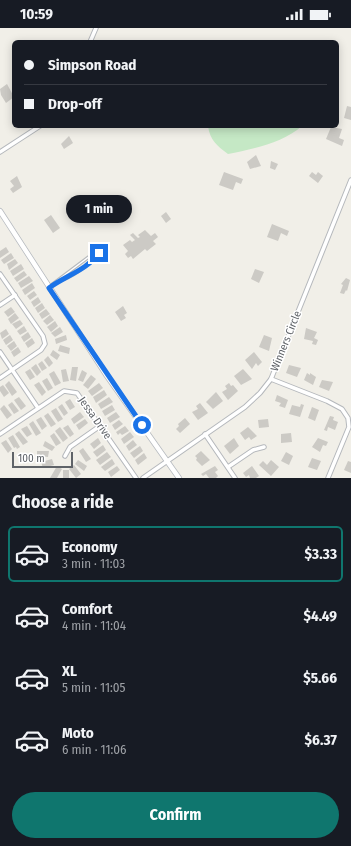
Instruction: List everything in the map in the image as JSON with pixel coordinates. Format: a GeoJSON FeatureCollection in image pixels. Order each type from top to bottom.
{"type":"FeatureCollection","features":[{"type":"Feature","properties":{"kind":"main road"},"geometry":{"type":"LineString","coordinates":[[0,211],[49,288],[179,478]]}},
{"type":"Feature","properties":{"kind":"street"},"geometry":{"type":"LineString","coordinates":[[91,40],[96,28]]}},
{"type":"Feature","properties":{"kind":"street"},"geometry":{"type":"LineString","coordinates":[[0,152],[37,128]]}},
{"type":"Feature","properties":{"kind":"street","name":"Winners Circle"},"geometry":{"type":"LineString","coordinates":[[142,478],[245,407],[260,393],[271,379],[351,180]]}},
{"type":"Feature","properties":{"kind":"street"},"geometry":{"type":"LineString","coordinates":[[0,274],[42,336],[45,344],[41,350],[0,378]]}},
{"type":"Feature","properties":{"kind":"street"},"geometry":{"type":"LineString","coordinates":[[0,305],[14,294]]}},
{"type":"Feature","properties":{"kind":"street"},"geometry":{"type":"LineString","coordinates":[[0,352],[38,408]]}},
{"type":"Feature","properties":{"kind":"street"},"geometry":{"type":"LineString","coordinates":[[271,379],[327,401],[342,409],[348,418],[349,427],[328,478]]}},
{"type":"Feature","properties":{"kind":"street","name":"Jessa Drive"},"geometry":{"type":"LineString","coordinates":[[0,434],[64,391],[77,393],[136,478]]}},
{"type":"Feature","properties":{"kind":"street"},"geometry":{"type":"LineString","coordinates":[[65,456],[70,447],[100,426]]}},
{"type":"Feature","properties":{"kind":"street"},"geometry":{"type":"LineString","coordinates":[[205,434],[235,478]]}},
{"type":"Feature","properties":{"kind":"street"},"geometry":{"type":"LineString","coordinates":[[228,467],[253,450],[264,447]]}},
{"type":"Feature","properties":{"kind":"lane"},"geometry":{"type":"LineString","coordinates":[[49,288],[62,276],[90,256],[99,253],[89,263],[64,280],[57,282]]}},
{"type":"Feature","properties":{"kind":"green space"},"geometry":{"type":"Polygon","coordinates":[[[208,128],[299,128],[277,141],[228,154],[215,142],[208,128]]]}},
{"type":"Feature","properties":{"kind":"building"},"geometry":{"type":"Polygon","coordinates":[[[7,84],[12,93],[12,98],[6,103],[1,95],[0,89],[7,84]]]}},
{"type":"Feature","properties":{"kind":"building"},"geometry":{"type":"Polygon","coordinates":[[[347,106],[351,107],[351,120],[344,118],[347,106]]]}},
{"type":"Feature","properties":{"kind":"building"},"geometry":{"type":"Polygon","coordinates":[[[331,128],[342,129],[339,138],[344,140],[342,146],[326,139],[331,128]]]}},
{"type":"Feature","properties":{"kind":"building"},"geometry":{"type":"Polygon","coordinates":[[[69,136],[73,143],[64,149],[61,144],[69,136]]]}},
{"type":"Feature","properties":{"kind":"building"},"geometry":{"type":"Polygon","coordinates":[[[256,155],[261,166],[250,169],[247,162],[256,155]]]}},
{"type":"Feature","properties":{"kind":"building"},"geometry":{"type":"Polygon","coordinates":[[[271,161],[278,164],[275,170],[270,168],[271,161]]]}},
{"type":"Feature","properties":{"kind":"building"},"geometry":{"type":"Polygon","coordinates":[[[224,172],[243,179],[241,184],[236,182],[233,190],[219,185],[224,172]]]}},
{"type":"Feature","properties":{"kind":"building"},"geometry":{"type":"Polygon","coordinates":[[[312,172],[316,175],[318,172],[323,176],[318,183],[309,176],[312,172]]]}},
{"type":"Feature","properties":{"kind":"building"},"geometry":{"type":"Polygon","coordinates":[[[17,176],[22,187],[13,193],[10,189],[14,186],[10,181],[17,176]]]}},
{"type":"Feature","properties":{"kind":"building"},"geometry":{"type":"Polygon","coordinates":[[[166,212],[171,219],[166,223],[161,216],[166,212]]]}},
{"type":"Feature","properties":{"kind":"building"},"geometry":{"type":"Polygon","coordinates":[[[51,215],[60,228],[53,233],[44,220],[51,215]]]}},
{"type":"Feature","properties":{"kind":"building"},"geometry":{"type":"Polygon","coordinates":[[[272,224],[289,231],[287,236],[281,233],[278,241],[267,237],[272,224]]]}},
{"type":"Feature","properties":{"kind":"building"},"geometry":{"type":"Polygon","coordinates":[[[145,230],[151,236],[155,233],[158,237],[153,241],[156,244],[147,251],[145,249],[133,259],[131,256],[128,258],[125,254],[128,251],[123,245],[130,240],[132,242],[135,240],[130,235],[133,233],[138,238],[140,237],[138,235],[145,230]]]}},
{"type":"Feature","properties":{"kind":"building"},"geometry":{"type":"Polygon","coordinates":[[[6,247],[9,252],[0,258],[0,251],[6,247]]]}},
{"type":"Feature","properties":{"kind":"building"},"geometry":{"type":"Polygon","coordinates":[[[11,253],[14,258],[4,264],[1,260],[11,253]]]}},
{"type":"Feature","properties":{"kind":"building"},"geometry":{"type":"Polygon","coordinates":[[[15,259],[18,263],[9,270],[7,264],[15,259]]]}},
{"type":"Feature","properties":{"kind":"building"},"geometry":{"type":"Polygon","coordinates":[[[21,264],[24,269],[13,276],[10,271],[21,264]]]}},
{"type":"Feature","properties":{"kind":"building"},"geometry":{"type":"Polygon","coordinates":[[[255,269],[264,272],[259,283],[251,279],[255,269]]]}},
{"type":"Feature","properties":{"kind":"building"},"geometry":{"type":"Polygon","coordinates":[[[24,271],[27,275],[17,282],[14,278],[24,271]]]}},
{"type":"Feature","properties":{"kind":"building"},"geometry":{"type":"Polygon","coordinates":[[[29,276],[33,281],[21,288],[18,283],[29,276]]]}},
{"type":"Feature","properties":{"kind":"building"},"geometry":{"type":"Polygon","coordinates":[[[346,278],[350,280],[347,291],[346,290],[344,294],[340,293],[343,285],[341,284],[346,278]]]}},
{"type":"Feature","properties":{"kind":"building"},"geometry":{"type":"Polygon","coordinates":[[[32,283],[35,288],[25,295],[22,290],[32,283]]]}},
{"type":"Feature","properties":{"kind":"building"},"geometry":{"type":"Polygon","coordinates":[[[34,291],[37,295],[30,300],[27,296],[34,291]]]}},
{"type":"Feature","properties":{"kind":"building"},"geometry":{"type":"Polygon","coordinates":[[[38,297],[41,302],[34,307],[31,302],[38,297]]]}},
{"type":"Feature","properties":{"kind":"building"},"geometry":{"type":"Polygon","coordinates":[[[42,303],[45,308],[38,313],[35,308],[42,303]]]}},
{"type":"Feature","properties":{"kind":"building"},"geometry":{"type":"Polygon","coordinates":[[[123,306],[127,313],[124,315],[126,318],[121,321],[115,312],[123,306]]]}},
{"type":"Feature","properties":{"kind":"building"},"geometry":{"type":"Polygon","coordinates":[[[11,307],[15,312],[8,317],[4,312],[11,307]]]}},
{"type":"Feature","properties":{"kind":"building"},"geometry":{"type":"Polygon","coordinates":[[[46,309],[50,314],[42,319],[39,314],[46,309]]]}},
{"type":"Feature","properties":{"kind":"building"},"geometry":{"type":"Polygon","coordinates":[[[15,313],[19,318],[11,324],[8,319],[15,313]]]}},
{"type":"Feature","properties":{"kind":"building"},"geometry":{"type":"Polygon","coordinates":[[[50,315],[54,320],[47,325],[43,321],[50,315]]]}},
{"type":"Feature","properties":{"kind":"building"},"geometry":{"type":"Polygon","coordinates":[[[20,320],[23,324],[16,329],[12,324],[20,320]]]}},
{"type":"Feature","properties":{"kind":"building"},"geometry":{"type":"Polygon","coordinates":[[[55,321],[58,326],[51,332],[47,327],[55,321]]]}},
{"type":"Feature","properties":{"kind":"building"},"geometry":{"type":"Polygon","coordinates":[[[24,326],[27,331],[20,335],[17,331],[24,326]]]}},
{"type":"Feature","properties":{"kind":"building"},"geometry":{"type":"Polygon","coordinates":[[[60,327],[63,332],[55,337],[51,333],[60,327]]]}},
{"type":"Feature","properties":{"kind":"building"},"geometry":{"type":"Polygon","coordinates":[[[306,328],[317,332],[314,338],[318,340],[316,345],[312,344],[313,341],[304,339],[306,328]]]}},
{"type":"Feature","properties":{"kind":"building"},"geometry":{"type":"Polygon","coordinates":[[[6,329],[9,334],[2,339],[0,333],[6,329]]]}},
{"type":"Feature","properties":{"kind":"building"},"geometry":{"type":"Polygon","coordinates":[[[28,332],[31,337],[24,342],[21,337],[28,332]]]}},
{"type":"Feature","properties":{"kind":"building"},"geometry":{"type":"Polygon","coordinates":[[[10,335],[13,340],[6,345],[3,340],[10,335]]]}},
{"type":"Feature","properties":{"kind":"building"},"geometry":{"type":"Polygon","coordinates":[[[66,335],[67,340],[56,344],[55,339],[66,335]]]}},
{"type":"Feature","properties":{"kind":"building"},"geometry":{"type":"Polygon","coordinates":[[[264,335],[272,338],[269,351],[259,347],[264,335]]]}},
{"type":"Feature","properties":{"kind":"building"},"geometry":{"type":"Polygon","coordinates":[[[32,338],[35,343],[28,348],[25,343],[32,338]]]}},
{"type":"Feature","properties":{"kind":"building"},"geometry":{"type":"Polygon","coordinates":[[[14,341],[17,346],[11,351],[7,346],[14,341]]]}},
{"type":"Feature","properties":{"kind":"building"},"geometry":{"type":"Polygon","coordinates":[[[60,345],[70,348],[69,354],[58,351],[60,345]]]}},
{"type":"Feature","properties":{"kind":"building"},"geometry":{"type":"Polygon","coordinates":[[[18,347],[21,352],[14,357],[11,352],[18,347]]]}},
{"type":"Feature","properties":{"kind":"building"},"geometry":{"type":"Polygon","coordinates":[[[53,350],[60,355],[57,360],[50,355],[53,350]]]}},
{"type":"Feature","properties":{"kind":"building"},"geometry":{"type":"Polygon","coordinates":[[[254,352],[262,362],[258,366],[256,363],[252,369],[245,360],[254,352]]]}},
{"type":"Feature","properties":{"kind":"building"},"geometry":{"type":"Polygon","coordinates":[[[48,356],[53,363],[49,367],[44,360],[48,356]]]}},
{"type":"Feature","properties":{"kind":"building"},"geometry":{"type":"Polygon","coordinates":[[[42,361],[47,368],[42,371],[38,364],[42,361]]]}},
{"type":"Feature","properties":{"kind":"building"},"geometry":{"type":"Polygon","coordinates":[[[36,364],[41,372],[37,376],[31,368],[36,364]]]}},
{"type":"Feature","properties":{"kind":"building"},"geometry":{"type":"Polygon","coordinates":[[[289,365],[301,368],[297,377],[286,373],[289,365]]]}},
{"type":"Feature","properties":{"kind":"building"},"geometry":{"type":"Polygon","coordinates":[[[72,367],[78,367],[76,381],[70,380],[72,367]]]}},
{"type":"Feature","properties":{"kind":"building"},"geometry":{"type":"Polygon","coordinates":[[[30,369],[35,377],[30,380],[25,372],[30,369]]]}},
{"type":"Feature","properties":{"kind":"building"},"geometry":{"type":"Polygon","coordinates":[[[66,369],[69,381],[63,382],[61,370],[66,369]]]}},
{"type":"Feature","properties":{"kind":"building"},"geometry":{"type":"Polygon","coordinates":[[[243,369],[252,379],[241,385],[234,376],[243,369]]]}},
{"type":"Feature","properties":{"kind":"building"},"geometry":{"type":"Polygon","coordinates":[[[82,370],[87,373],[83,382],[78,380],[82,370]]]}},
{"type":"Feature","properties":{"kind":"building"},"geometry":{"type":"Polygon","coordinates":[[[54,371],[61,383],[55,386],[49,374],[54,371]]]}},
{"type":"Feature","properties":{"kind":"building"},"geometry":{"type":"Polygon","coordinates":[[[307,373],[310,375],[310,373],[316,377],[313,385],[304,380],[307,373]]]}},
{"type":"Feature","properties":{"kind":"building"},"geometry":{"type":"Polygon","coordinates":[[[91,375],[96,379],[88,389],[83,385],[91,375]]]}},
{"type":"Feature","properties":{"kind":"building"},"geometry":{"type":"Polygon","coordinates":[[[47,378],[53,388],[48,391],[42,381],[47,378]]]}},
{"type":"Feature","properties":{"kind":"building"},"geometry":{"type":"Polygon","coordinates":[[[322,380],[333,382],[329,391],[319,387],[322,380]]]}},
{"type":"Feature","properties":{"kind":"building"},"geometry":{"type":"Polygon","coordinates":[[[9,381],[17,392],[12,396],[5,385],[9,381]]]}},
{"type":"Feature","properties":{"kind":"building"},"geometry":{"type":"Polygon","coordinates":[[[39,382],[46,392],[42,396],[34,385],[39,382]]]}},
{"type":"Feature","properties":{"kind":"building"},"geometry":{"type":"Polygon","coordinates":[[[99,383],[103,388],[92,396],[88,391],[99,383]]]}},
{"type":"Feature","properties":{"kind":"building"},"geometry":{"type":"Polygon","coordinates":[[[229,383],[238,391],[228,400],[222,392],[227,389],[225,386],[229,383]]]}},
{"type":"Feature","properties":{"kind":"building"},"geometry":{"type":"Polygon","coordinates":[[[3,385],[9,393],[4,397],[0,391],[0,387],[3,385]]]}},
{"type":"Feature","properties":{"kind":"building"},"geometry":{"type":"Polygon","coordinates":[[[104,390],[107,395],[96,403],[93,397],[104,390]]]}},
{"type":"Feature","properties":{"kind":"building"},"geometry":{"type":"Polygon","coordinates":[[[216,392],[223,401],[213,409],[206,402],[216,392]]]}},
{"type":"Feature","properties":{"kind":"building"},"geometry":{"type":"Polygon","coordinates":[[[277,395],[288,400],[285,408],[279,406],[281,403],[275,401],[277,395]]]}},
{"type":"Feature","properties":{"kind":"building"},"geometry":{"type":"Polygon","coordinates":[[[19,397],[26,406],[21,410],[14,400],[19,397]]]}},
{"type":"Feature","properties":{"kind":"building"},"geometry":{"type":"Polygon","coordinates":[[[109,397],[113,402],[101,409],[98,404],[109,397]]]}},
{"type":"Feature","properties":{"kind":"building"},"geometry":{"type":"Polygon","coordinates":[[[70,399],[75,407],[70,410],[65,402],[70,399]]]}},
{"type":"Feature","properties":{"kind":"building"},"geometry":{"type":"Polygon","coordinates":[[[12,402],[19,411],[14,414],[8,405],[12,402]]]}},
{"type":"Feature","properties":{"kind":"building"},"geometry":{"type":"Polygon","coordinates":[[[200,403],[208,413],[198,420],[192,412],[198,409],[196,406],[200,403]]]}},
{"type":"Feature","properties":{"kind":"building"},"geometry":{"type":"Polygon","coordinates":[[[62,404],[68,413],[64,416],[58,407],[62,404]]]}},
{"type":"Feature","properties":{"kind":"building"},"geometry":{"type":"Polygon","coordinates":[[[301,404],[304,405],[300,417],[289,414],[292,405],[300,407],[301,404]]]}},
{"type":"Feature","properties":{"kind":"building"},"geometry":{"type":"Polygon","coordinates":[[[4,405],[12,415],[7,419],[0,409],[4,405]]]}},
{"type":"Feature","properties":{"kind":"building"},"geometry":{"type":"Polygon","coordinates":[[[112,405],[115,410],[105,416],[102,411],[112,405]]]}},
{"type":"Feature","properties":{"kind":"building"},"geometry":{"type":"Polygon","coordinates":[[[312,407],[319,410],[315,421],[308,418],[312,407]]]}},
{"type":"Feature","properties":{"kind":"building"},"geometry":{"type":"Polygon","coordinates":[[[56,408],[63,419],[58,422],[51,411],[56,408]]]}},
{"type":"Feature","properties":{"kind":"building"},"geometry":{"type":"Polygon","coordinates":[[[80,412],[84,417],[74,424],[71,419],[80,412]]]}},
{"type":"Feature","properties":{"kind":"building"},"geometry":{"type":"Polygon","coordinates":[[[116,412],[120,417],[110,423],[107,418],[116,412]]]}},
{"type":"Feature","properties":{"kind":"building"},"geometry":{"type":"Polygon","coordinates":[[[48,413],[56,424],[51,427],[44,416],[48,413]]]}},
{"type":"Feature","properties":{"kind":"building"},"geometry":{"type":"Polygon","coordinates":[[[330,416],[334,417],[333,420],[338,422],[335,430],[328,427],[327,431],[324,430],[330,416]]]}},
{"type":"Feature","properties":{"kind":"building"},"geometry":{"type":"Polygon","coordinates":[[[41,417],[47,426],[42,430],[36,420],[41,417]]]}},
{"type":"Feature","properties":{"kind":"building"},"geometry":{"type":"Polygon","coordinates":[[[185,418],[190,424],[180,433],[176,429],[179,426],[178,424],[185,418]]]}},
{"type":"Feature","properties":{"kind":"building"},"geometry":{"type":"Polygon","coordinates":[[[85,419],[88,423],[79,430],[76,425],[85,419]]]}},
{"type":"Feature","properties":{"kind":"building"},"geometry":{"type":"Polygon","coordinates":[[[268,419],[269,427],[259,428],[258,420],[268,419]]]}},
{"type":"Feature","properties":{"kind":"building"},"geometry":{"type":"Polygon","coordinates":[[[119,420],[123,424],[115,430],[112,425],[119,420]]]}},
{"type":"Feature","properties":{"kind":"building"},"geometry":{"type":"Polygon","coordinates":[[[33,421],[41,433],[36,436],[29,424],[33,421]]]}},
{"type":"Feature","properties":{"kind":"building"},"geometry":{"type":"Polygon","coordinates":[[[68,425],[74,434],[70,437],[63,428],[68,425]]]}},
{"type":"Feature","properties":{"kind":"building"},"geometry":{"type":"Polygon","coordinates":[[[27,426],[32,434],[27,437],[21,429],[27,426]]]}},
{"type":"Feature","properties":{"kind":"building"},"geometry":{"type":"Polygon","coordinates":[[[125,426],[129,431],[122,435],[120,433],[118,435],[116,432],[125,426]]]}},
{"type":"Feature","properties":{"kind":"building"},"geometry":{"type":"Polygon","coordinates":[[[60,427],[68,438],[63,442],[55,431],[60,427]]]}},
{"type":"Feature","properties":{"kind":"building"},"geometry":{"type":"Polygon","coordinates":[[[248,427],[257,436],[251,440],[249,437],[245,440],[240,433],[248,427]]]}},
{"type":"Feature","properties":{"kind":"building"},"geometry":{"type":"Polygon","coordinates":[[[19,431],[28,442],[23,445],[15,434],[19,431]]]}},
{"type":"Feature","properties":{"kind":"building"},"geometry":{"type":"Polygon","coordinates":[[[130,432],[134,437],[124,444],[121,439],[130,432]]]}},
{"type":"Feature","properties":{"kind":"building"},"geometry":{"type":"Polygon","coordinates":[[[54,433],[61,443],[56,446],[50,436],[54,433]]]}},
{"type":"Feature","properties":{"kind":"building"},"geometry":{"type":"Polygon","coordinates":[[[291,433],[292,442],[281,443],[281,434],[291,433]]]}},
{"type":"Feature","properties":{"kind":"building"},"geometry":{"type":"Polygon","coordinates":[[[13,435],[20,447],[17,449],[16,447],[14,448],[8,438],[13,435]]]}},
{"type":"Feature","properties":{"kind":"building"},"geometry":{"type":"Polygon","coordinates":[[[98,438],[101,443],[94,449],[90,444],[98,438]]]}},
{"type":"Feature","properties":{"kind":"building"},"geometry":{"type":"Polygon","coordinates":[[[234,438],[239,446],[230,454],[224,446],[234,438]]]}},
{"type":"Feature","properties":{"kind":"building"},"geometry":{"type":"Polygon","coordinates":[[[318,438],[328,442],[326,446],[323,445],[320,452],[312,447],[318,438]]]}},
{"type":"Feature","properties":{"kind":"building"},"geometry":{"type":"Polygon","coordinates":[[[6,440],[12,449],[8,453],[1,443],[6,440]]]}},
{"type":"Feature","properties":{"kind":"building"},"geometry":{"type":"Polygon","coordinates":[[[133,440],[137,445],[129,451],[126,446],[133,440]]]}},
{"type":"Feature","properties":{"kind":"building"},"geometry":{"type":"Polygon","coordinates":[[[45,441],[55,447],[52,451],[43,446],[45,441]]]}},
{"type":"Feature","properties":{"kind":"building"},"geometry":{"type":"Polygon","coordinates":[[[103,445],[106,450],[97,457],[93,452],[103,445]]]}},
{"type":"Feature","properties":{"kind":"building"},"geometry":{"type":"Polygon","coordinates":[[[140,446],[143,451],[134,458],[130,453],[140,446]]]}},
{"type":"Feature","properties":{"kind":"building"},"geometry":{"type":"Polygon","coordinates":[[[83,448],[91,459],[86,462],[79,451],[83,448]]]}},
{"type":"Feature","properties":{"kind":"building"},"geometry":{"type":"Polygon","coordinates":[[[37,451],[49,451],[48,457],[37,456],[37,451]]]}},
{"type":"Feature","properties":{"kind":"building"},"geometry":{"type":"Polygon","coordinates":[[[201,451],[210,460],[202,466],[196,460],[197,458],[195,456],[201,451]]]}},
{"type":"Feature","properties":{"kind":"building"},"geometry":{"type":"Polygon","coordinates":[[[107,452],[111,457],[100,465],[96,460],[107,452]]]}},
{"type":"Feature","properties":{"kind":"building"},"geometry":{"type":"Polygon","coordinates":[[[286,452],[293,456],[289,465],[281,461],[286,452]]]}},
{"type":"Feature","properties":{"kind":"building"},"geometry":{"type":"Polygon","coordinates":[[[144,453],[147,458],[138,465],[135,460],[144,453]]]}},
{"type":"Feature","properties":{"kind":"building"},"geometry":{"type":"Polygon","coordinates":[[[312,458],[321,461],[317,470],[308,467],[312,458]]]}},
{"type":"Feature","properties":{"kind":"building"},"geometry":{"type":"Polygon","coordinates":[[[52,459],[54,465],[43,468],[41,462],[52,459]]]}},
{"type":"Feature","properties":{"kind":"building"},"geometry":{"type":"Polygon","coordinates":[[[112,459],[115,464],[105,471],[101,467],[112,459]]]}},
{"type":"Feature","properties":{"kind":"building"},"geometry":{"type":"Polygon","coordinates":[[[78,460],[87,466],[84,471],[75,464],[78,460]]]}},
{"type":"Feature","properties":{"kind":"building"},"geometry":{"type":"Polygon","coordinates":[[[271,460],[279,467],[271,476],[259,465],[263,461],[267,465],[271,460]]]}},
{"type":"Feature","properties":{"kind":"building"},"geometry":{"type":"Polygon","coordinates":[[[348,461],[351,462],[351,473],[344,470],[348,461]]]}},
{"type":"Feature","properties":{"kind":"building"},"geometry":{"type":"Polygon","coordinates":[[[74,465],[81,474],[76,478],[69,469],[74,465]]]}},
{"type":"Feature","properties":{"kind":"building"},"geometry":{"type":"Polygon","coordinates":[[[57,466],[62,469],[57,478],[50,478],[57,466]]]}},
{"type":"Feature","properties":{"kind":"building"},"geometry":{"type":"Polygon","coordinates":[[[117,466],[120,470],[111,477],[108,472],[117,466]]]}},
{"type":"Feature","properties":{"kind":"building"},"geometry":{"type":"Polygon","coordinates":[[[215,466],[218,470],[215,472],[218,476],[216,478],[209,478],[206,474],[203,476],[201,474],[215,466]]]}},
{"type":"Feature","properties":{"kind":"building"},"geometry":{"type":"Polygon","coordinates":[[[252,466],[259,476],[256,478],[250,478],[249,475],[246,477],[243,473],[252,466]]]}},
{"type":"Feature","properties":{"kind":"building"},"geometry":{"type":"Polygon","coordinates":[[[63,470],[69,470],[69,478],[63,478],[63,470]]]}},
{"type":"Feature","properties":{"kind":"route"},"geometry":{"type":"LineString","coordinates":[[99,253],[95,259],[64,280],[57,282],[49,288],[142,425]]}}]}
